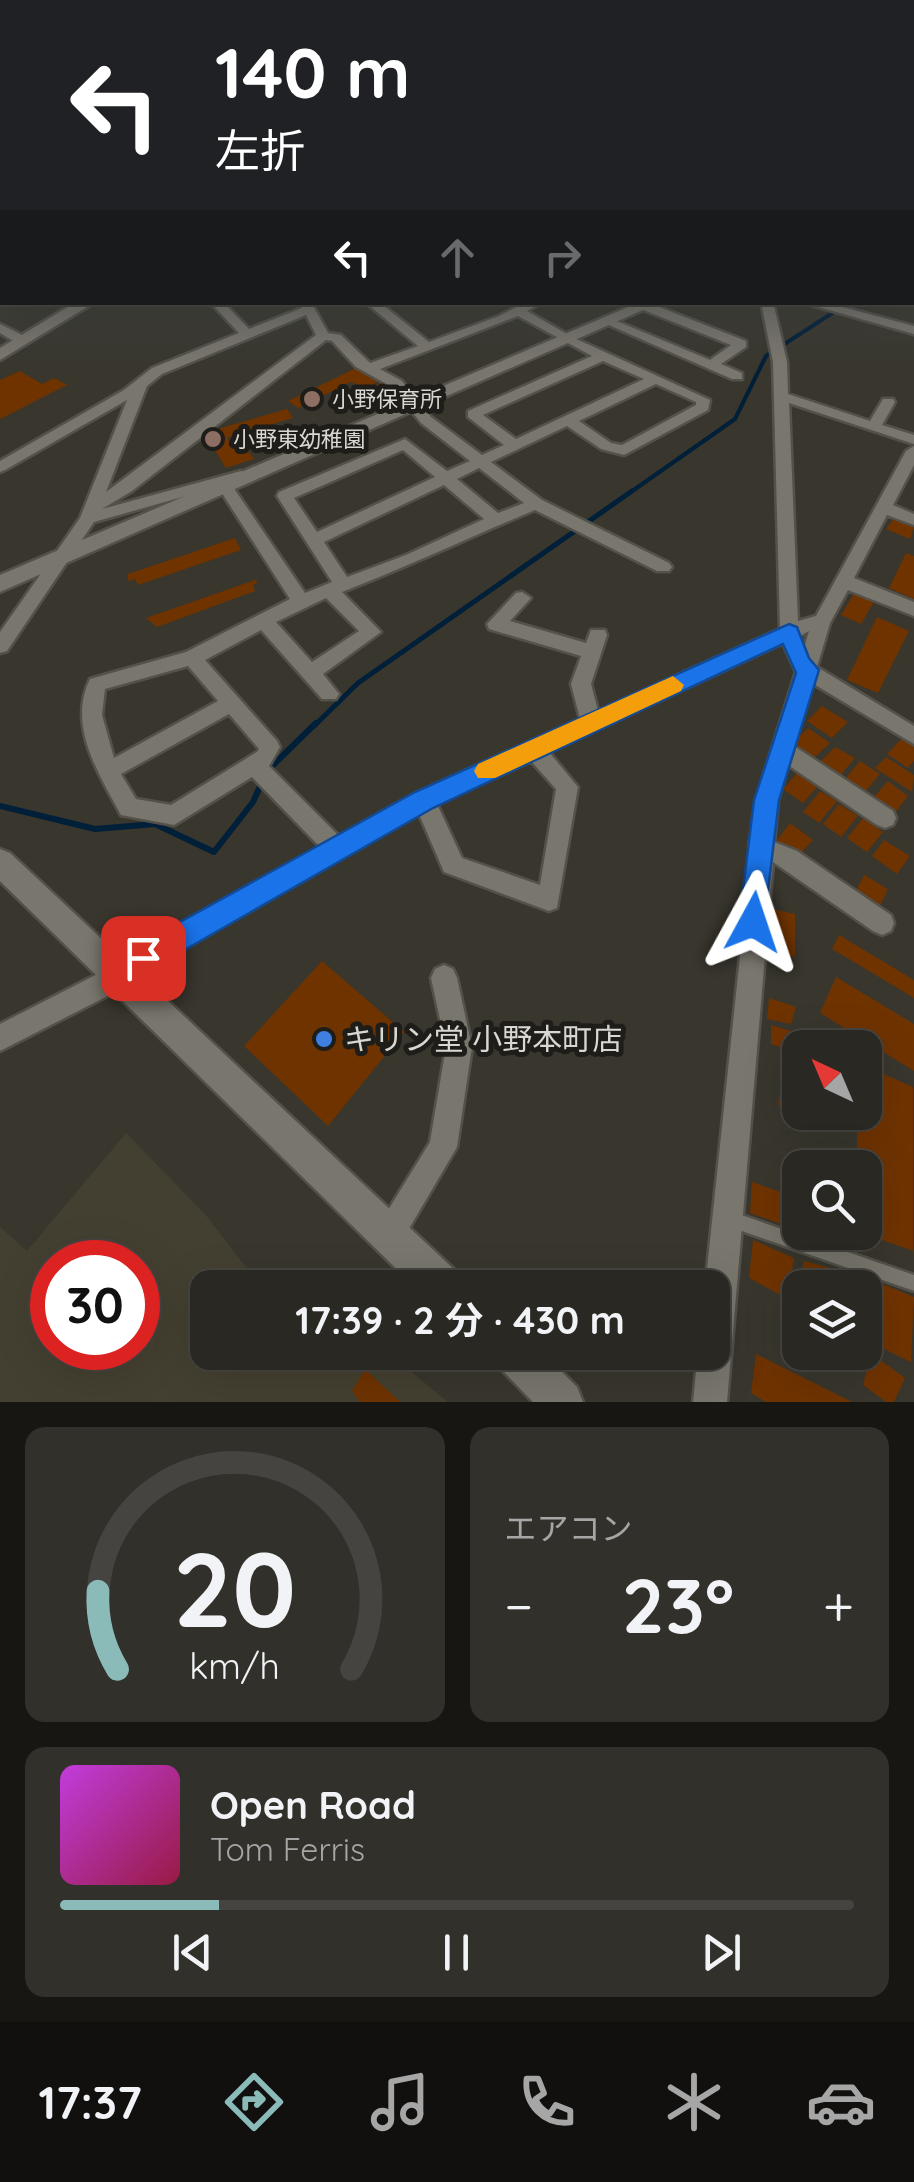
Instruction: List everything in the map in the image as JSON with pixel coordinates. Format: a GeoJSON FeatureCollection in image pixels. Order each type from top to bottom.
{"type":"FeatureCollection","features":[{"type":"Feature","properties":{"kind":"street"},"geometry":{"type":"LineString","coordinates":[[0,356],[83,305]]}},
{"type":"Feature","properties":{"kind":"street"},"geometry":{"type":"LineString","coordinates":[[219,305],[247,334]]}},
{"type":"Feature","properties":{"kind":"street"},"geometry":{"type":"LineString","coordinates":[[375,305],[425,345]]}},
{"type":"Feature","properties":{"kind":"street"},"geometry":{"type":"LineString","coordinates":[[495,305],[702,400],[704,408],[624,450],[606,446],[569,421]]}},
{"type":"Feature","properties":{"kind":"street"},"geometry":{"type":"LineString","coordinates":[[369,368],[530,305]]}},
{"type":"Feature","properties":{"kind":"street"},"geometry":{"type":"LineString","coordinates":[[0,584],[647,305]]}},
{"type":"Feature","properties":{"kind":"street"},"geometry":{"type":"LineString","coordinates":[[651,305],[740,344],[711,366]]}},
{"type":"Feature","properties":{"kind":"street"},"geometry":{"type":"LineString","coordinates":[[768,305],[780,362],[789,632],[800,663],[808,670],[914,736]]}},
{"type":"Feature","properties":{"kind":"street"},"geometry":{"type":"LineString","coordinates":[[818,305],[914,330]]}},
{"type":"Feature","properties":{"kind":"street"},"geometry":{"type":"LineString","coordinates":[[0,467],[157,371],[306,306],[322,336]]}},
{"type":"Feature","properties":{"kind":"street"},"geometry":{"type":"LineString","coordinates":[[608,322],[737,376]]}},
{"type":"Feature","properties":{"kind":"street"},"geometry":{"type":"LineString","coordinates":[[0,328],[24,341]]}},
{"type":"Feature","properties":{"kind":"street"},"geometry":{"type":"LineString","coordinates":[[91,513],[322,336],[336,338],[369,368],[396,384],[412,408],[536,504],[663,567]]}},
{"type":"Feature","properties":{"kind":"street"},"geometry":{"type":"LineString","coordinates":[[515,446],[472,414],[602,356]]}},
{"type":"Feature","properties":{"kind":"street"},"geometry":{"type":"LineString","coordinates":[[314,540],[656,379]]}},
{"type":"Feature","properties":{"kind":"street"},"geometry":{"type":"LineString","coordinates":[[0,646],[91,513],[141,384]]}},
{"type":"Feature","properties":{"kind":"street"},"geometry":{"type":"LineString","coordinates":[[781,396],[914,440]]}},
{"type":"Feature","properties":{"kind":"street"},"geometry":{"type":"LineString","coordinates":[[874,425],[888,402]]}},
{"type":"Feature","properties":{"kind":"street"},"geometry":{"type":"LineString","coordinates":[[310,673],[372,632],[336,588],[314,540],[285,496],[404,444],[496,520]]}},
{"type":"Feature","properties":{"kind":"street"},"geometry":{"type":"LineString","coordinates":[[710,1402],[767,800],[821,623],[914,451]]}},
{"type":"Feature","properties":{"kind":"street"},"geometry":{"type":"LineString","coordinates":[[91,513],[255,472]]}},
{"type":"Feature","properties":{"kind":"street"},"geometry":{"type":"LineString","coordinates":[[224,486],[301,602]]}},
{"type":"Feature","properties":{"kind":"street"},"geometry":{"type":"LineString","coordinates":[[192,658],[270,746],[265,758],[174,815],[129,808],[98,751],[92,694],[97,684],[192,658],[301,602],[536,504]]}},
{"type":"Feature","properties":{"kind":"street"},"geometry":{"type":"LineString","coordinates":[[884,508],[914,520]]}},
{"type":"Feature","properties":{"kind":"street"},"geometry":{"type":"LineString","coordinates":[[844,582],[914,609]]}},
{"type":"Feature","properties":{"kind":"street"},"geometry":{"type":"LineString","coordinates":[[522,598],[496,624],[595,644],[582,684],[592,722]]}},
{"type":"Feature","properties":{"kind":"street"},"geometry":{"type":"LineString","coordinates":[[264,622],[329,694]]}},
{"type":"Feature","properties":{"kind":"street"},"geometry":{"type":"LineString","coordinates":[[0,1038],[122,975],[143,958],[424,800],[789,632],[812,622],[821,623]]}},
{"type":"Feature","properties":{"kind":"street"},"geometry":{"type":"LineString","coordinates":[[108,770],[232,703]]}},
{"type":"Feature","properties":{"kind":"street"},"geometry":{"type":"LineString","coordinates":[[424,800],[432,820],[446,834],[452,865],[549,900],[567,786],[533,749]]}},
{"type":"Feature","properties":{"kind":"street"},"geometry":{"type":"LineString","coordinates":[[782,750],[885,818]]}},
{"type":"Feature","properties":{"kind":"street"},"geometry":{"type":"LineString","coordinates":[[254,765],[337,849]]}},
{"type":"Feature","properties":{"kind":"street"},"geometry":{"type":"LineString","coordinates":[[760,847],[789,858],[882,922]]}},
{"type":"Feature","properties":{"kind":"street"},"geometry":{"type":"LineString","coordinates":[[0,862],[427,1270]]}},
{"type":"Feature","properties":{"kind":"street"},"geometry":{"type":"LineString","coordinates":[[389,1233],[444,1147],[459,1048],[444,978]]}},
{"type":"Feature","properties":{"kind":"street"},"geometry":{"type":"LineString","coordinates":[[530,1370],[562,1402]]}},
{"type":"Feature","properties":{"kind":"lane"},"geometry":{"type":"LineString","coordinates":[[727,1218],[914,1283]]}},
{"type":"Feature","properties":{"kind":"shaded area"},"geometry":{"type":"Polygon","coordinates":[[[126,1133],[205,1214],[248,1270],[190,1270],[190,1370],[409,1370],[448,1402],[0,1402],[0,1227],[27,1251],[30,1247],[30,1370],[160,1370],[160,1240],[36,1240],[126,1133]]]}},
{"type":"Feature","properties":{"kind":"building"},"geometry":{"type":"Polygon","coordinates":[[[358,367],[381,380],[365,388],[351,382],[298,408],[288,401],[358,367]]]}},
{"type":"Feature","properties":{"kind":"building"},"geometry":{"type":"Polygon","coordinates":[[[20,371],[42,384],[54,378],[67,385],[0,419],[0,380],[20,371]]]}},
{"type":"Feature","properties":{"kind":"building"},"geometry":{"type":"Polygon","coordinates":[[[382,382],[392,388],[385,392],[399,401],[387,411],[359,393],[382,382]]]}},
{"type":"Feature","properties":{"kind":"building","name":"小野東幼稚園"},"geometry":{"type":"Polygon","coordinates":[[[287,409],[293,418],[227,438],[234,448],[244,445],[254,459],[226,468],[204,433],[287,409]]]}},
{"type":"Feature","properties":{"kind":"building"},"geometry":{"type":"Polygon","coordinates":[[[894,518],[914,527],[910,539],[886,529],[894,518]]]}},
{"type":"Feature","properties":{"kind":"building"},"geometry":{"type":"Polygon","coordinates":[[[235,538],[241,550],[138,585],[135,579],[128,581],[128,574],[235,538]]]}},
{"type":"Feature","properties":{"kind":"building"},"geometry":{"type":"Polygon","coordinates":[[[906,553],[914,556],[914,599],[889,588],[906,553]]]}},
{"type":"Feature","properties":{"kind":"building"},"geometry":{"type":"Polygon","coordinates":[[[255,580],[255,591],[157,627],[146,618],[255,580]]]}},
{"type":"Feature","properties":{"kind":"building"},"geometry":{"type":"Polygon","coordinates":[[[855,592],[875,600],[861,624],[841,615],[855,592]]]}},
{"type":"Feature","properties":{"kind":"building"},"geometry":{"type":"Polygon","coordinates":[[[877,617],[909,631],[878,693],[847,680],[877,617]]]}},
{"type":"Feature","properties":{"kind":"building"},"geometry":{"type":"Polygon","coordinates":[[[822,706],[848,722],[832,738],[807,721],[822,706]]]}},
{"type":"Feature","properties":{"kind":"building"},"geometry":{"type":"Polygon","coordinates":[[[808,728],[830,743],[814,758],[793,742],[808,728]]]}},
{"type":"Feature","properties":{"kind":"building"},"geometry":{"type":"Polygon","coordinates":[[[905,735],[914,740],[914,761],[908,768],[887,754],[905,735]]]}},
{"type":"Feature","properties":{"kind":"building"},"geometry":{"type":"Polygon","coordinates":[[[835,747],[855,758],[839,777],[819,763],[835,747]]]}},
{"type":"Feature","properties":{"kind":"building"},"geometry":{"type":"Polygon","coordinates":[[[886,757],[914,775],[912,792],[875,768],[886,757]]]}},
{"type":"Feature","properties":{"kind":"building"},"geometry":{"type":"Polygon","coordinates":[[[860,761],[880,774],[865,792],[845,779],[860,761]]]}},
{"type":"Feature","properties":{"kind":"building"},"geometry":{"type":"Polygon","coordinates":[[[799,771],[819,785],[803,803],[783,789],[799,771]]]}},
{"type":"Feature","properties":{"kind":"building"},"geometry":{"type":"Polygon","coordinates":[[[888,781],[908,796],[895,813],[873,798],[888,781]]]}},
{"type":"Feature","properties":{"kind":"building"},"geometry":{"type":"Polygon","coordinates":[[[820,791],[837,801],[819,823],[803,812],[820,791]]]}},
{"type":"Feature","properties":{"kind":"building"},"geometry":{"type":"Polygon","coordinates":[[[839,804],[858,816],[841,837],[823,824],[839,804]]]}},
{"type":"Feature","properties":{"kind":"building"},"geometry":{"type":"Polygon","coordinates":[[[863,818],[883,832],[867,852],[847,838],[863,818]]]}},
{"type":"Feature","properties":{"kind":"building"},"geometry":{"type":"Polygon","coordinates":[[[790,823],[813,840],[798,856],[777,840],[790,823]]]}},
{"type":"Feature","properties":{"kind":"building"},"geometry":{"type":"Polygon","coordinates":[[[884,840],[910,856],[897,874],[872,856],[884,840]]]}},
{"type":"Feature","properties":{"kind":"building"},"geometry":{"type":"Polygon","coordinates":[[[864,875],[888,889],[878,910],[854,895],[864,875]]]}},
{"type":"Feature","properties":{"kind":"building"},"geometry":{"type":"Polygon","coordinates":[[[768,908],[795,914],[795,957],[766,949],[768,908]]]}},
{"type":"Feature","properties":{"kind":"building"},"geometry":{"type":"Polygon","coordinates":[[[839,935],[914,980],[914,998],[832,949],[839,935]]]}},
{"type":"Feature","properties":{"kind":"building","name":"キリン堂 小野本町店"},"geometry":{"type":"Polygon","coordinates":[[[322,961],[404,1032],[328,1126],[244,1046],[322,961]]]}},
{"type":"Feature","properties":{"kind":"building"},"geometry":{"type":"Polygon","coordinates":[[[836,977],[914,1024],[914,1071],[882,1051],[882,1030],[848,1030],[820,1013],[836,977]]]}},
{"type":"Feature","properties":{"kind":"building"},"geometry":{"type":"Polygon","coordinates":[[[769,998],[796,1007],[791,1024],[767,1019],[769,998]]]}},
{"type":"Feature","properties":{"kind":"building"},"geometry":{"type":"Polygon","coordinates":[[[771,1025],[787,1030],[782,1030],[782,1048],[771,1044],[771,1025]]]}},
{"type":"Feature","properties":{"kind":"building"},"geometry":{"type":"Polygon","coordinates":[[[882,1073],[913,1087],[913,1251],[882,1240],[882,1150],[857,1150],[857,1130],[882,1130],[882,1073]]]}},
{"type":"Feature","properties":{"kind":"building"},"geometry":{"type":"Polygon","coordinates":[[[752,1182],[782,1193],[782,1225],[750,1213],[752,1182]]]}},
{"type":"Feature","properties":{"kind":"building"},"geometry":{"type":"Polygon","coordinates":[[[753,1240],[794,1258],[792,1270],[782,1270],[782,1296],[749,1278],[753,1240]]]}},
{"type":"Feature","properties":{"kind":"building"},"geometry":{"type":"Polygon","coordinates":[[[804,1261],[838,1270],[803,1270],[804,1261]]]}},
{"type":"Feature","properties":{"kind":"building"},"geometry":{"type":"Polygon","coordinates":[[[882,1284],[914,1297],[911,1362],[882,1348],[882,1284]]]}},
{"type":"Feature","properties":{"kind":"building"},"geometry":{"type":"Polygon","coordinates":[[[756,1354],[852,1402],[766,1402],[751,1393],[756,1354]]]}},
{"type":"Feature","properties":{"kind":"building"},"geometry":{"type":"Polygon","coordinates":[[[882,1361],[905,1378],[894,1402],[886,1402],[863,1385],[867,1370],[882,1370],[882,1361]]]}},
{"type":"Feature","properties":{"kind":"building"},"geometry":{"type":"Polygon","coordinates":[[[366,1370],[400,1402],[360,1402],[352,1391],[366,1370]]]}},
{"type":"Feature","properties":{"kind":"waterway"},"geometry":{"type":"LineString","coordinates":[[833,313],[845,305]]}},
{"type":"Feature","properties":{"kind":"waterway"},"geometry":{"type":"LineString","coordinates":[[628,494],[735,419],[766,356],[837,310]]}},
{"type":"Feature","properties":{"kind":"waterway"},"geometry":{"type":"LineString","coordinates":[[314,726],[358,683],[632,491]]}},
{"type":"Feature","properties":{"kind":"waterway"},"geometry":{"type":"LineString","coordinates":[[266,772],[316,723]]}},
{"type":"Feature","properties":{"kind":"waterway"},"geometry":{"type":"LineString","coordinates":[[0,806],[95,829],[155,824],[214,852],[253,802],[262,782]]}},
{"type":"Feature","properties":{"kind":"slow traffic"},"geometry":{"type":"LineString","coordinates":[[486,771],[673,685]]}},
{"type":"Feature","properties":{"kind":"place","name":"小野保育所"},"geometry":{"type":"Point","coordinates":[312,399]}},
{"type":"Feature","properties":{"kind":"place","name":"小野東幼稚園"},"geometry":{"type":"Point","coordinates":[213,439]}},
{"type":"Feature","properties":{"kind":"place","name":"キリン堂 小野本町店"},"geometry":{"type":"Point","coordinates":[324,1039]}},
{"type":"Feature","properties":{"kind":"route"},"geometry":{"type":"LineString","coordinates":[[143,958],[424,800],[789,632],[800,663],[808,670],[767,800],[753,922]]}}]}
